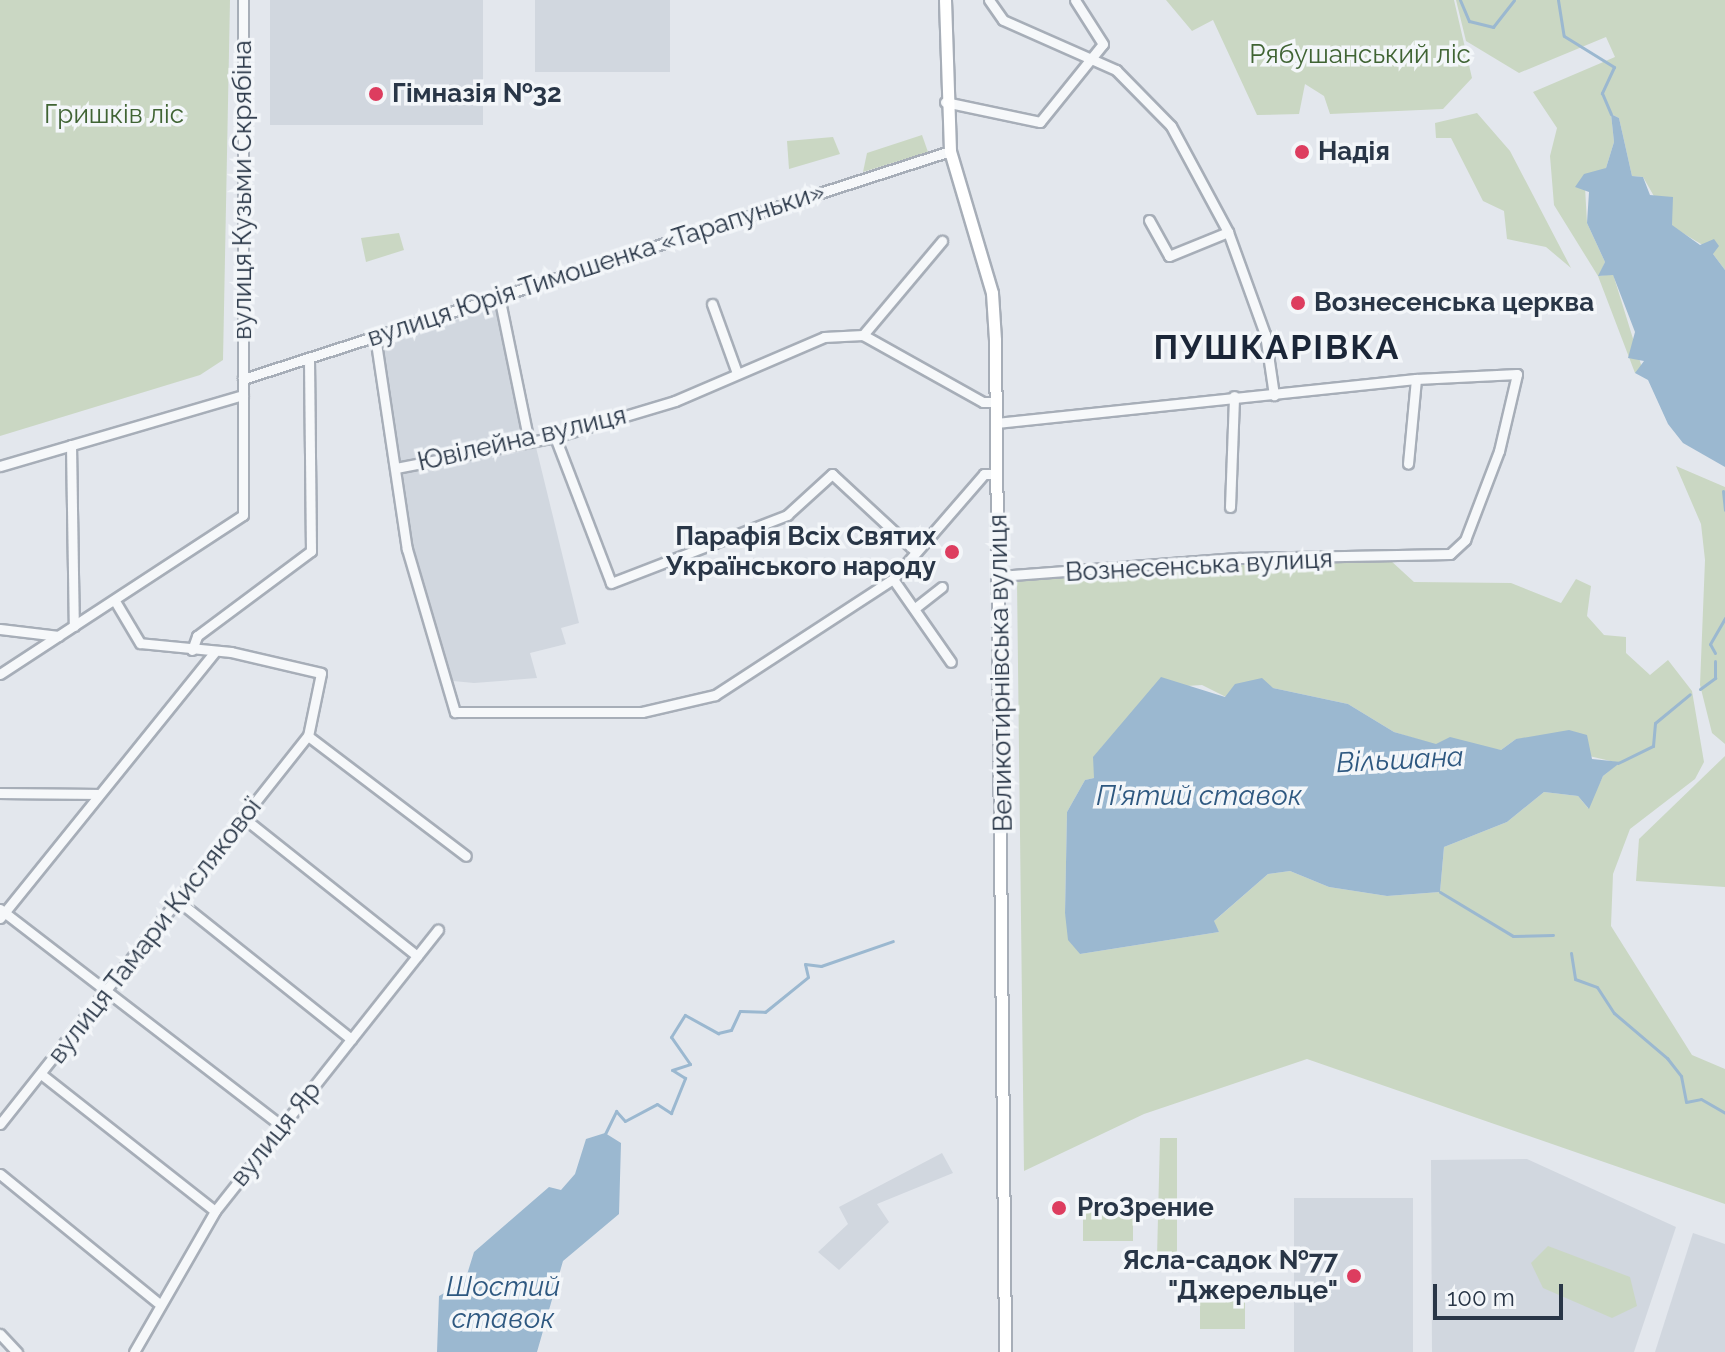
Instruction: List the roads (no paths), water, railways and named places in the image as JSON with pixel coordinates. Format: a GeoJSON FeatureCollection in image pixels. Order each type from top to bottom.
{"type":"FeatureCollection","features":[{"type":"Feature","properties":{"kind":"main road","name":"Великотирнівська вулиця"},"geometry":{"type":"LineString","coordinates":[[945,0],[945,102],[950,151],[992,293],[999,576],[1005,1352]]}},
{"type":"Feature","properties":{"kind":"street","name":"вулиця Кузьми Скрябіна"},"geometry":{"type":"LineString","coordinates":[[115,601],[243,515],[243,0]]}},
{"type":"Feature","properties":{"kind":"street"},"geometry":{"type":"LineString","coordinates":[[989,0],[1003,20],[1133,83],[1171,126],[1228,232],[1265,334],[1274,395]]}},
{"type":"Feature","properties":{"kind":"street"},"geometry":{"type":"LineString","coordinates":[[945,102],[1040,122],[1103,44],[1075,0]]}},
{"type":"Feature","properties":{"kind":"street","name":"вулиця Юрія Тимошенка «Тарапуньки»"},"geometry":{"type":"LineString","coordinates":[[243,379],[950,151]]}},
{"type":"Feature","properties":{"kind":"street"},"geometry":{"type":"LineString","coordinates":[[1149,220],[1169,256],[1228,232]]}},
{"type":"Feature","properties":{"kind":"street"},"geometry":{"type":"LineString","coordinates":[[942,241],[863,335],[983,402],[996,402]]}},
{"type":"Feature","properties":{"kind":"street"},"geometry":{"type":"LineString","coordinates":[[499,296],[529,442]]}},
{"type":"Feature","properties":{"kind":"street"},"geometry":{"type":"LineString","coordinates":[[712,304],[737,373]]}},
{"type":"Feature","properties":{"kind":"street","name":"Ювілейна вулиця"},"geometry":{"type":"LineString","coordinates":[[396,468],[555,437],[675,401],[808,340],[863,335]]}},
{"type":"Feature","properties":{"kind":"street","name":"Ювілейна вулиця"},"geometry":{"type":"LineString","coordinates":[[375,336],[396,468],[428,628],[449,701],[466,714],[642,712],[715,695],[893,579]]}},
{"type":"Feature","properties":{"kind":"street"},"geometry":{"type":"LineString","coordinates":[[242,358],[269,371]]}},
{"type":"Feature","properties":{"kind":"street"},"geometry":{"type":"LineString","coordinates":[[192,650],[197,636],[311,551],[309,358]]}},
{"type":"Feature","properties":{"kind":"street","name":"Вознесенська вулиця"},"geometry":{"type":"LineString","coordinates":[[999,576],[1240,558],[1450,554],[1465,540],[1499,451],[1517,374],[1416,379]]}},
{"type":"Feature","properties":{"kind":"street"},"geometry":{"type":"LineString","coordinates":[[996,423],[1416,379],[1408,464]]}},
{"type":"Feature","properties":{"kind":"street"},"geometry":{"type":"LineString","coordinates":[[0,466],[243,395]]}},
{"type":"Feature","properties":{"kind":"street"},"geometry":{"type":"LineString","coordinates":[[1230,507],[1234,396]]}},
{"type":"Feature","properties":{"kind":"street"},"geometry":{"type":"LineString","coordinates":[[555,437],[611,583],[787,515],[832,474],[913,549]]}},
{"type":"Feature","properties":{"kind":"street"},"geometry":{"type":"LineString","coordinates":[[71,445],[74,626]]}},
{"type":"Feature","properties":{"kind":"street"},"geometry":{"type":"LineString","coordinates":[[951,662],[893,579],[913,549],[984,474],[997,474]]}},
{"type":"Feature","properties":{"kind":"street"},"geometry":{"type":"LineString","coordinates":[[915,608],[942,587]]}},
{"type":"Feature","properties":{"kind":"street"},"geometry":{"type":"LineString","coordinates":[[0,674],[115,601],[133,639],[321,673],[308,736],[466,856]]}},
{"type":"Feature","properties":{"kind":"street"},"geometry":{"type":"LineString","coordinates":[[0,629],[59,636]]}},
{"type":"Feature","properties":{"kind":"street"},"geometry":{"type":"LineString","coordinates":[[0,918],[4,909],[214,653]]}},
{"type":"Feature","properties":{"kind":"street","name":"вулиця Тамари Кислякової"},"geometry":{"type":"LineString","coordinates":[[0,1124],[308,736]]}},
{"type":"Feature","properties":{"kind":"street"},"geometry":{"type":"LineString","coordinates":[[0,793],[97,794]]}},
{"type":"Feature","properties":{"kind":"street"},"geometry":{"type":"LineString","coordinates":[[245,819],[417,956]]}},
{"type":"Feature","properties":{"kind":"street"},"geometry":{"type":"LineString","coordinates":[[177,900],[351,1039]]}},
{"type":"Feature","properties":{"kind":"street"},"geometry":{"type":"LineString","coordinates":[[4,909],[283,1127]]}},
{"type":"Feature","properties":{"kind":"street","name":"вулиця Яр"},"geometry":{"type":"LineString","coordinates":[[134,1352],[157,1302],[215,1211],[438,930]]}},
{"type":"Feature","properties":{"kind":"street"},"geometry":{"type":"LineString","coordinates":[[41,1074],[215,1211]]}},
{"type":"Feature","properties":{"kind":"street"},"geometry":{"type":"LineString","coordinates":[[0,1174],[157,1302]]}},
{"type":"Feature","properties":{"kind":"street"},"geometry":{"type":"LineString","coordinates":[[0,1334],[13,1351]]}},
{"type":"Feature","properties":{"kind":"water"},"geometry":{"type":"Polygon","coordinates":[[[1611,114],[1619,118],[1632,176],[1643,177],[1650,195],[1673,197],[1672,225],[1700,245],[1714,239],[1719,246],[1713,254],[1725,270],[1725,467],[1683,443],[1668,424],[1648,380],[1635,373],[1644,361],[1628,358],[1635,332],[1613,275],[1598,276],[1605,262],[1587,223],[1589,192],[1575,187],[1584,174],[1606,168],[1614,142],[1611,114]]]}},
{"type":"Feature","properties":{"kind":"water","name":"П'ятий ставок"},"geometry":{"type":"Polygon","coordinates":[[[1161,677],[1225,697],[1235,684],[1262,678],[1273,688],[1348,704],[1394,732],[1436,744],[1450,737],[1501,750],[1516,739],[1569,730],[1587,735],[1592,759],[1621,762],[1603,776],[1589,809],[1578,796],[1544,792],[1507,822],[1444,847],[1440,892],[1387,896],[1329,887],[1290,871],[1268,874],[1214,921],[1219,932],[1080,954],[1068,940],[1065,913],[1067,812],[1085,780],[1094,778],[1093,757],[1161,677]]]}},
{"type":"Feature","properties":{"kind":"water","name":"Шостий ставок"},"geometry":{"type":"Polygon","coordinates":[[[605,1133],[621,1143],[619,1214],[563,1261],[537,1352],[437,1352],[439,1296],[465,1281],[474,1252],[549,1187],[561,1190],[575,1174],[586,1139],[605,1133]]]}},
{"type":"Feature","properties":{"kind":"waterway"},"geometry":{"type":"LineString","coordinates":[[1460,0],[1469,21],[1493,27],[1514,0]]}},
{"type":"Feature","properties":{"kind":"waterway"},"geometry":{"type":"LineString","coordinates":[[1558,0],[1564,36],[1614,67],[1602,93],[1611,114]]}},
{"type":"Feature","properties":{"kind":"waterway","name":"Вільшана"},"geometry":{"type":"LineString","coordinates":[[1723,491],[1725,510]]}},
{"type":"Feature","properties":{"kind":"waterway","name":"Вільшана"},"geometry":{"type":"LineString","coordinates":[[1715,653],[1710,644],[1725,618]]}},
{"type":"Feature","properties":{"kind":"waterway","name":"Вільшана"},"geometry":{"type":"LineString","coordinates":[[1700,689],[1715,678],[1715,661]]}},
{"type":"Feature","properties":{"kind":"waterway","name":"Вільшана"},"geometry":{"type":"LineString","coordinates":[[1618,763],[1653,746],[1655,723],[1690,694]]}},
{"type":"Feature","properties":{"kind":"waterway"},"geometry":{"type":"LineString","coordinates":[[1440,892],[1513,936],[1553,935]]}},
{"type":"Feature","properties":{"kind":"waterway","name":"Вільшана"},"geometry":{"type":"LineString","coordinates":[[604,1136],[616,1111],[625,1121],[657,1104],[671,1113],[685,1078],[672,1070],[690,1064],[671,1037],[685,1015],[718,1033],[731,1030],[740,1011],[765,1012],[808,977],[805,964],[821,966],[893,941]]}},
{"type":"Feature","properties":{"kind":"waterway"},"geometry":{"type":"LineString","coordinates":[[1571,953],[1575,979],[1597,987],[1614,1013],[1667,1058],[1681,1076],[1686,1102],[1701,1099],[1725,1113]]}},
{"type":"Feature","properties":{"kind":"place","name":"Гімназія №32"},"geometry":{"type":"Point","coordinates":[376,94]}},
{"type":"Feature","properties":{"kind":"place","name":"Надія"},"geometry":{"type":"Point","coordinates":[1302,152]}},
{"type":"Feature","properties":{"kind":"place","name":"Вознесенська церква"},"geometry":{"type":"Point","coordinates":[1298,303]}},
{"type":"Feature","properties":{"kind":"place","name":"Парафія Всіх Святих Українського народу"},"geometry":{"type":"Point","coordinates":[952,552]}},
{"type":"Feature","properties":{"kind":"place","name":"ProЗрение"},"geometry":{"type":"Point","coordinates":[1059,1208]}},
{"type":"Feature","properties":{"kind":"place","name":"Ясла-садок №77 \"Джерельце\""},"geometry":{"type":"Point","coordinates":[1354,1276]}},
{"type":"Feature","properties":{"kind":"district","name":"ПУШКАРІВКА"},"geometry":{"type":"Point","coordinates":[1277,348]}},
{"type":"Feature","properties":{"kind":"park label","name":"Рябушанський ліс"},"geometry":{"type":"Point","coordinates":[1360,55]}},
{"type":"Feature","properties":{"kind":"park label","name":"Гришків ліс"},"geometry":{"type":"Point","coordinates":[114,115]}}]}
